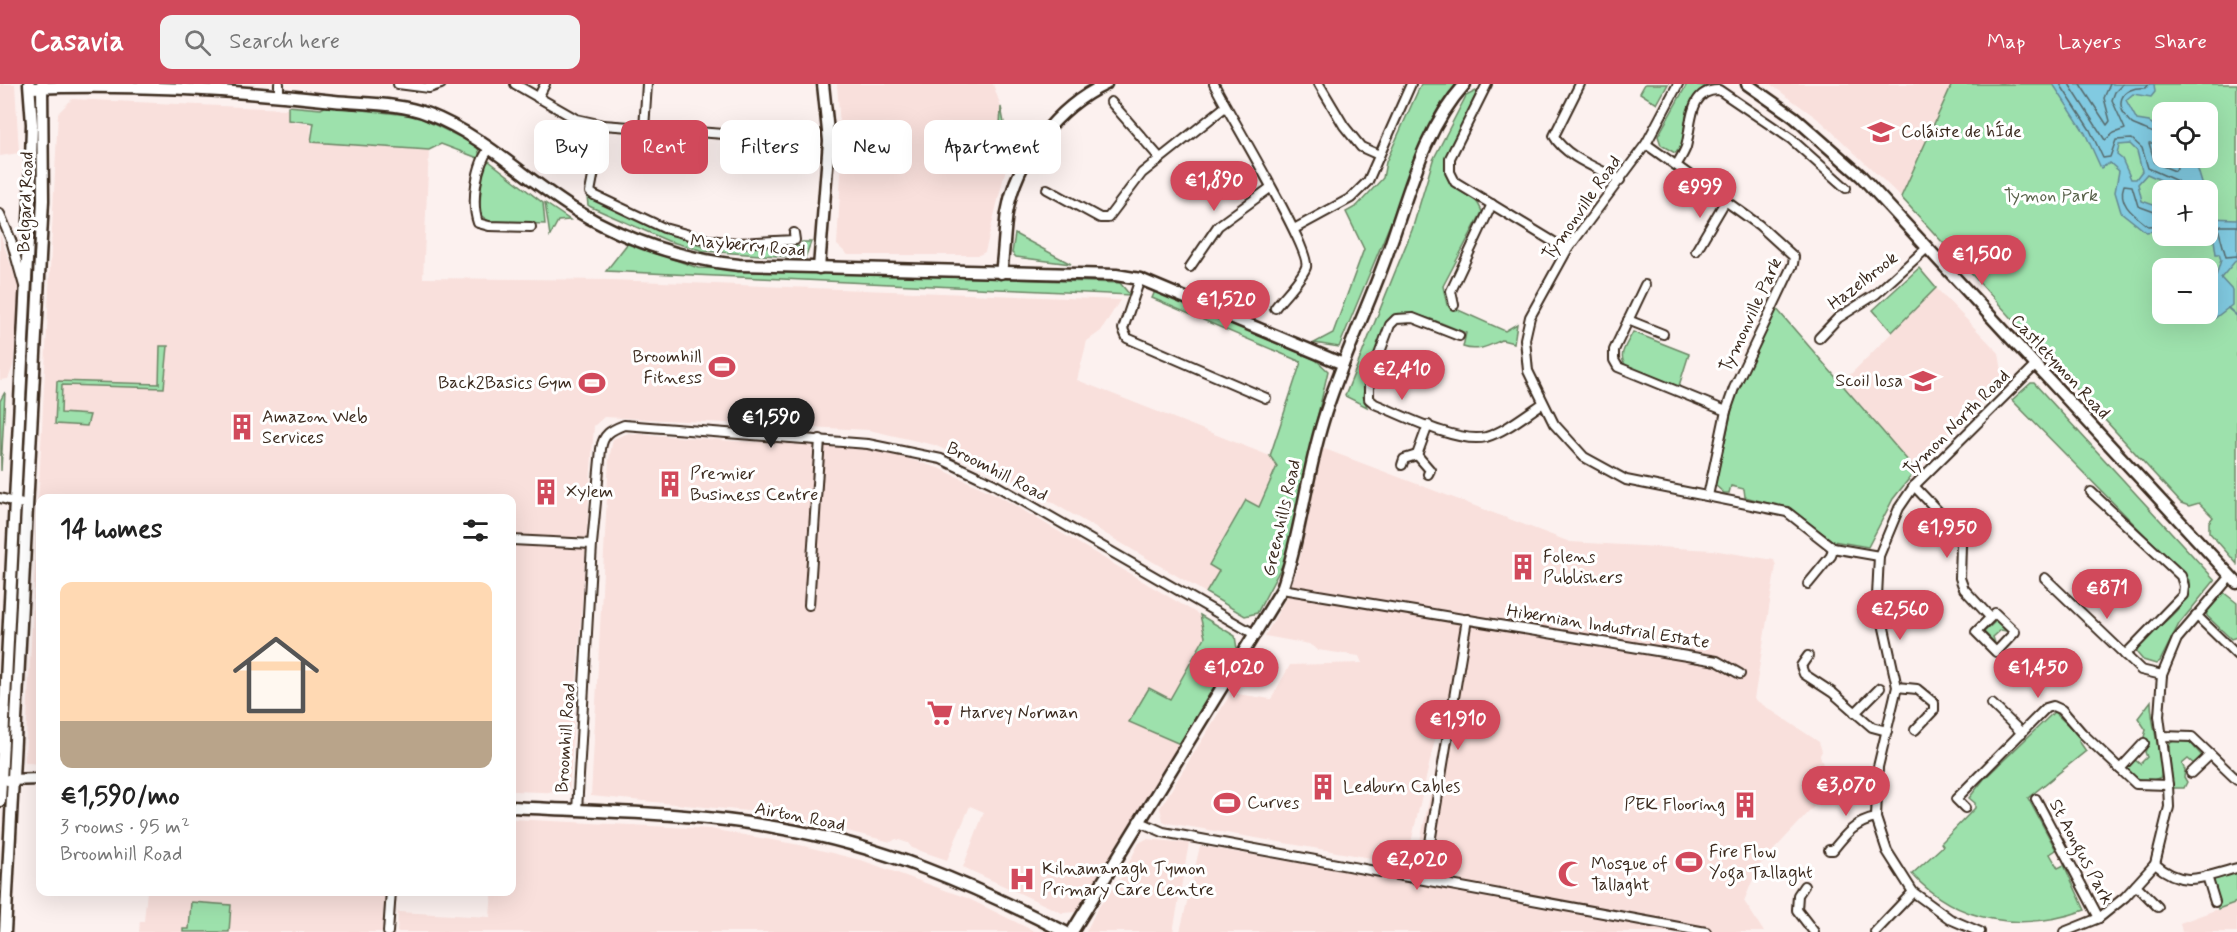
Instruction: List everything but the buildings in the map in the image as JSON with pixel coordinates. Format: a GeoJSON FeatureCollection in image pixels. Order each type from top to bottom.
{"type":"FeatureCollection","features":[{"type":"Feature","properties":{"kind":"street"},"geometry":{"type":"LineString","coordinates":[[398,84],[429,88],[441,84]]}},
{"type":"Feature","properties":{"kind":"street"},"geometry":{"type":"LineString","coordinates":[[514,84],[580,120]]}},
{"type":"Feature","properties":{"kind":"street"},"geometry":{"type":"LineString","coordinates":[[538,98],[545,84]]}},
{"type":"Feature","properties":{"kind":"street"},"geometry":{"type":"LineString","coordinates":[[645,120],[647,84]]}},
{"type":"Feature","properties":{"kind":"street"},"geometry":{"type":"LineString","coordinates":[[819,268],[829,141],[823,84]]}},
{"type":"Feature","properties":{"kind":"street"},"geometry":{"type":"LineString","coordinates":[[1001,273],[1007,211],[1017,180],[1029,155],[1065,110],[1086,93],[1106,84]]}},
{"type":"Feature","properties":{"kind":"street"},"geometry":{"type":"LineString","coordinates":[[1214,84],[1294,228],[1306,257],[1306,267],[1275,308]]}},
{"type":"Feature","properties":{"kind":"street"},"geometry":{"type":"LineString","coordinates":[[1319,84],[1344,126],[1361,147],[1379,155]]}},
{"type":"Feature","properties":{"kind":"street"},"geometry":{"type":"LineString","coordinates":[[1294,228],[1351,198],[1368,181],[1375,170],[1379,155],[1411,84]]}},
{"type":"Feature","properties":{"kind":"street","name":"Greenhills Road"},"geometry":{"type":"LineString","coordinates":[[1072,932],[1138,821],[1256,635],[1282,589],[1294,550],[1322,422],[1343,364],[1387,254],[1431,131],[1465,84]]}},
{"type":"Feature","properties":{"kind":"street"},"geometry":{"type":"LineString","coordinates":[[1487,84],[1450,158],[1450,172],[1455,182],[1567,249]]}},
{"type":"Feature","properties":{"kind":"street"},"geometry":{"type":"LineString","coordinates":[[1580,84],[1554,136],[1557,142],[1572,153],[1620,180]]}},
{"type":"Feature","properties":{"kind":"street","name":"Tymonville Road"},"geometry":{"type":"LineString","coordinates":[[1678,84],[1646,144],[1567,249],[1530,317],[1525,339],[1528,371],[1542,404],[1568,441],[1601,469],[1626,480],[1787,512],[1799,519],[1833,548]]}},
{"type":"Feature","properties":{"kind":"street","name":"Castletymon Road"},"geometry":{"type":"LineString","coordinates":[[1747,84],[1794,117],[1840,155],[2234,579]]}},
{"type":"Feature","properties":{"kind":"street","name":"Mayberry Road"},"geometry":{"type":"LineString","coordinates":[[29,86],[279,90],[413,110],[444,122],[490,148],[576,210],[625,236],[656,249],[710,262],[819,268],[1116,275],[1140,279],[1343,364]]}},
{"type":"Feature","properties":{"kind":"street","name":"Belgard Road"},"geometry":{"type":"LineString","coordinates":[[0,801],[32,162],[29,86]]}},
{"type":"Feature","properties":{"kind":"street","name":"Belgard Road"},"geometry":{"type":"LineString","coordinates":[[5,932],[44,181],[42,86]]}},
{"type":"Feature","properties":{"kind":"street"},"geometry":{"type":"LineString","coordinates":[[1677,164],[1686,150],[1693,109],[1702,94],[1709,90],[1719,90],[1791,139],[1846,188]]}},
{"type":"Feature","properties":{"kind":"street"},"geometry":{"type":"LineString","coordinates":[[1111,102],[1159,157]]}},
{"type":"Feature","properties":{"kind":"street"},"geometry":{"type":"LineString","coordinates":[[1047,189],[1100,218],[1108,218],[1142,173],[1159,157],[1225,107]]}},
{"type":"Feature","properties":{"kind":"street","name":"Tymonville Park"},"geometry":{"type":"LineString","coordinates":[[1646,144],[1677,164],[1759,225],[1794,257],[1793,264],[1752,347],[1726,411],[1708,496]]}},
{"type":"Feature","properties":{"kind":"street"},"geometry":{"type":"LineString","coordinates":[[490,148],[480,164],[475,214],[478,223],[489,226],[531,227]]}},
{"type":"Feature","properties":{"kind":"street"},"geometry":{"type":"LineString","coordinates":[[593,174],[590,192],[664,228],[721,243],[795,240],[794,233]]}},
{"type":"Feature","properties":{"kind":"street"},"geometry":{"type":"LineString","coordinates":[[1190,267],[1218,226],[1270,188]]}},
{"type":"Feature","properties":{"kind":"street"},"geometry":{"type":"LineString","coordinates":[[1696,251],[1726,200]]}},
{"type":"Feature","properties":{"kind":"street"},"geometry":{"type":"LineString","coordinates":[[1454,305],[1451,291],[1492,204]]}},
{"type":"Feature","properties":{"kind":"street"},"geometry":{"type":"LineString","coordinates":[[0,214],[11,240],[25,294]]}},
{"type":"Feature","properties":{"kind":"street","name":"Hazelbrook"},"geometry":{"type":"LineString","coordinates":[[1819,338],[1838,318],[1876,294],[1927,248]]}},
{"type":"Feature","properties":{"kind":"street"},"geometry":{"type":"LineString","coordinates":[[1140,279],[1123,329],[1127,338],[1266,398]]}},
{"type":"Feature","properties":{"kind":"street"},"geometry":{"type":"LineString","coordinates":[[1645,285],[1614,350],[1614,360],[1618,368],[1726,411]]}},
{"type":"Feature","properties":{"kind":"street"},"geometry":{"type":"LineString","coordinates":[[1459,336],[1413,318],[1396,319],[1390,325],[1369,382],[1369,399],[1375,404],[1469,439],[1486,437],[1542,404]]}},
{"type":"Feature","properties":{"kind":"street"},"geometry":{"type":"LineString","coordinates":[[1629,320],[1663,334]]}},
{"type":"Feature","properties":{"kind":"street","name":"Tymon North Road"},"geometry":{"type":"LineString","coordinates":[[1980,932],[1950,919],[1913,892],[1887,851],[1876,818],[1878,767],[1897,687],[1877,596],[1879,556],[1899,508],[1914,486],[2036,365]]}},
{"type":"Feature","properties":{"kind":"street"},"geometry":{"type":"LineString","coordinates":[[1417,455],[1428,424]]}},
{"type":"Feature","properties":{"kind":"street","name":"Broomhill Road"},"geometry":{"type":"LineString","coordinates":[[577,811],[592,544],[601,447],[610,430],[624,425],[877,445],[941,459],[992,483],[1256,635]]}},
{"type":"Feature","properties":{"kind":"street"},"geometry":{"type":"LineString","coordinates":[[809,605],[820,439]]}},
{"type":"Feature","properties":{"kind":"street"},"geometry":{"type":"LineString","coordinates":[[1402,465],[1404,459],[1417,455]]}},
{"type":"Feature","properties":{"kind":"street"},"geometry":{"type":"LineString","coordinates":[[1417,455],[1430,470],[1428,474]]}},
{"type":"Feature","properties":{"kind":"street"},"geometry":{"type":"LineString","coordinates":[[1914,486],[1957,531],[1961,545],[1960,578],[1964,589],[1990,617]]}},
{"type":"Feature","properties":{"kind":"street"},"geometry":{"type":"LineString","coordinates":[[2091,492],[2181,576],[2184,586],[2183,595],[2125,655]]}},
{"type":"Feature","properties":{"kind":"street"},"geometry":{"type":"LineString","coordinates":[[0,498],[27,505]]}},
{"type":"Feature","properties":{"kind":"street"},"geometry":{"type":"LineString","coordinates":[[516,540],[592,544]]}},
{"type":"Feature","properties":{"kind":"street"},"geometry":{"type":"LineString","coordinates":[[1808,584],[1831,556],[1833,548],[1879,556]]}},
{"type":"Feature","properties":{"kind":"street"},"geometry":{"type":"LineString","coordinates":[[2045,578],[2141,670],[2162,675]]}},
{"type":"Feature","properties":{"kind":"street"},"geometry":{"type":"LineString","coordinates":[[2064,932],[2099,918],[2136,885],[2155,864],[2164,832],[2168,785],[2159,716],[2162,675],[2177,639],[2196,615],[2234,579]]}},
{"type":"Feature","properties":{"kind":"street","name":"Hibernian Industrial Estate"},"geometry":{"type":"LineString","coordinates":[[1282,589],[1718,661],[1740,674]]}},
{"type":"Feature","properties":{"kind":"street"},"geometry":{"type":"LineString","coordinates":[[1995,613],[2015,632],[1996,652],[1976,632],[1990,617],[1995,613]]}},
{"type":"Feature","properties":{"kind":"street"},"geometry":{"type":"LineString","coordinates":[[2196,615],[2237,655]]}},
{"type":"Feature","properties":{"kind":"street"},"geometry":{"type":"LineString","coordinates":[[1424,879],[1467,620]]}},
{"type":"Feature","properties":{"kind":"street"},"geometry":{"type":"LineString","coordinates":[[1808,656],[1801,666],[1804,674],[1833,693],[1872,727],[1887,731]]}},
{"type":"Feature","properties":{"kind":"street"},"geometry":{"type":"LineString","coordinates":[[1897,687],[1917,689],[1934,703],[1934,710],[1915,730]]}},
{"type":"Feature","properties":{"kind":"street"},"geometry":{"type":"LineString","coordinates":[[1855,713],[1877,690]]}},
{"type":"Feature","properties":{"kind":"street"},"geometry":{"type":"LineString","coordinates":[[1992,704],[2022,733]]}},
{"type":"Feature","properties":{"kind":"street"},"geometry":{"type":"LineString","coordinates":[[1965,808],[1956,799],[2046,708],[2053,706],[2062,710],[2136,784],[2168,785]]}},
{"type":"Feature","properties":{"kind":"street"},"geometry":{"type":"LineString","coordinates":[[2162,736],[2192,737],[2237,780]]}},
{"type":"Feature","properties":{"kind":"street"},"geometry":{"type":"LineString","coordinates":[[2120,769],[2144,743]]}},
{"type":"Feature","properties":{"kind":"street"},"geometry":{"type":"LineString","coordinates":[[2191,773],[2210,755]]}},
{"type":"Feature","properties":{"kind":"street"},"geometry":{"type":"LineString","coordinates":[[1,780],[36,779]]}},
{"type":"Feature","properties":{"kind":"street","name":"St Aongus Park"},"geometry":{"type":"LineString","coordinates":[[2036,799],[2099,918]]}},
{"type":"Feature","properties":{"kind":"street","name":"Airton Road"},"geometry":{"type":"LineString","coordinates":[[516,807],[742,822],[852,844],[951,877],[1065,932]]}},
{"type":"Feature","properties":{"kind":"street"},"geometry":{"type":"LineString","coordinates":[[1829,850],[1833,850],[1849,831],[1864,820],[1876,818]]}},
{"type":"Feature","properties":{"kind":"street"},"geometry":{"type":"LineString","coordinates":[[1138,821],[1163,832],[1706,932]]}},
{"type":"Feature","properties":{"kind":"street"},"geometry":{"type":"LineString","coordinates":[[2155,864],[2175,879],[2188,880],[2237,868]]}},
{"type":"Feature","properties":{"kind":"street"},"geometry":{"type":"LineString","coordinates":[[2207,876],[2215,902]]}},
{"type":"Feature","properties":{"kind":"street"},"geometry":{"type":"LineString","coordinates":[[2136,885],[2158,907]]}},
{"type":"Feature","properties":{"kind":"street"},"geometry":{"type":"LineString","coordinates":[[1804,886],[1796,902],[1797,910],[1814,932]]}},
{"type":"Feature","properties":{"kind":"street"},"geometry":{"type":"LineString","coordinates":[[1875,932],[1913,892]]}},
{"type":"Feature","properties":{"kind":"street"},"geometry":{"type":"LineString","coordinates":[[388,932],[391,896]]}},
{"type":"Feature","properties":{"kind":"shaded area"},"geometry":{"type":"Polygon","coordinates":[[[0,84],[15,84],[19,153],[0,156],[0,84]]]}},
{"type":"Feature","properties":{"kind":"shaded area"},"geometry":{"type":"Polygon","coordinates":[[[837,84],[993,84],[1001,107],[1000,120],[924,120],[924,174],[1004,174],[985,252],[979,255],[848,255],[837,245],[841,174],[912,174],[912,120],[839,120],[837,84]]]}},
{"type":"Feature","properties":{"kind":"shaded area","name":"Coláiste de hÍde"},"geometry":{"type":"Polygon","coordinates":[[[1770,84],[1952,84],[1901,197],[1822,122],[1770,84]]]}},
{"type":"Feature","properties":{"kind":"shaded area"},"geometry":{"type":"Polygon","coordinates":[[[72,99],[287,109],[288,122],[311,124],[311,142],[429,150],[423,278],[612,280],[1120,300],[1101,331],[1087,341],[1077,380],[1270,456],[1278,466],[1259,507],[1245,500],[1209,565],[1220,571],[1206,593],[1014,480],[934,445],[869,430],[604,417],[594,426],[569,793],[516,791],[516,494],[39,494],[58,113],[72,99]]]}},
{"type":"Feature","properties":{"kind":"shaded area"},"geometry":{"type":"Polygon","coordinates":[[[0,234],[21,293],[13,366],[8,379],[0,380],[0,234]]]}},
{"type":"Feature","properties":{"kind":"shaded area","name":"Scoil Iosa"},"geometry":{"type":"Polygon","coordinates":[[[1936,288],[1999,353],[2003,378],[1916,470],[1842,383],[1936,288]]]}},
{"type":"Feature","properties":{"kind":"shaded area"},"geometry":{"type":"Polygon","coordinates":[[[629,433],[733,441],[847,445],[906,458],[941,469],[999,496],[1235,636],[1237,649],[1076,912],[1062,913],[963,867],[984,812],[970,806],[947,860],[912,848],[908,843],[896,839],[891,842],[780,814],[591,796],[609,459],[613,439],[629,433]]]}},
{"type":"Feature","properties":{"kind":"shaded area"},"geometry":{"type":"Polygon","coordinates":[[[1322,448],[1570,542],[1712,550],[1774,560],[1776,566],[1754,699],[1819,742],[1824,768],[1823,797],[1758,867],[1744,901],[1764,932],[1180,932],[1200,846],[1411,882],[1444,733],[1437,731],[1406,864],[1168,823],[1163,821],[1160,808],[1231,693],[1271,699],[1290,665],[1362,663],[1359,656],[1318,650],[1309,644],[1265,636],[1286,598],[1298,567],[1322,448]]]}},
{"type":"Feature","properties":{"kind":"shaded area"},"geometry":{"type":"Polygon","coordinates":[[[36,545],[36,764],[25,761],[36,545]]]}},
{"type":"Feature","properties":{"kind":"shaded area"},"geometry":{"type":"Polygon","coordinates":[[[516,819],[710,829],[800,845],[864,861],[967,898],[1036,932],[397,932],[398,912],[490,917],[492,896],[516,896],[516,819]]]}},
{"type":"Feature","properties":{"kind":"shaded area"},"geometry":{"type":"Polygon","coordinates":[[[1146,839],[1189,843],[1173,932],[1086,932],[1097,909],[1121,878],[1139,843],[1146,839]]]}},
{"type":"Feature","properties":{"kind":"shaded area"},"geometry":{"type":"Polygon","coordinates":[[[146,896],[385,896],[382,932],[139,932],[140,921],[144,921],[146,896]]]}},
{"type":"Feature","properties":{"kind":"shaded area"},"geometry":{"type":"Polygon","coordinates":[[[2237,902],[2237,932],[2182,932],[2180,923],[2237,902]]]}},
{"type":"Feature","properties":{"kind":"green space"},"geometry":{"type":"Polygon","coordinates":[[[1421,84],[1456,84],[1438,109],[1339,347],[1314,343],[1333,333],[1364,249],[1346,212],[1357,206],[1383,178],[1386,162],[1421,84]]]}},
{"type":"Feature","properties":{"kind":"green space"},"geometry":{"type":"Polygon","coordinates":[[[1645,84],[1668,84],[1657,104],[1640,93],[1645,84]]]}},
{"type":"Feature","properties":{"kind":"green space"},"geometry":{"type":"Polygon","coordinates":[[[1687,84],[1706,86],[1699,91],[1689,105],[1683,146],[1675,153],[1661,145],[1658,136],[1687,84]]]}},
{"type":"Feature","properties":{"kind":"green space","name":"Tymon Park"},"geometry":{"type":"Polygon","coordinates":[[[1952,84],[2237,84],[2237,564],[2209,532],[2209,522],[2213,517],[2199,503],[2189,506],[2181,503],[1901,197],[1952,84]]]}},
{"type":"Feature","properties":{"kind":"green space"},"geometry":{"type":"Polygon","coordinates":[[[1478,90],[1445,160],[1449,178],[1473,198],[1482,212],[1443,286],[1447,305],[1505,331],[1517,324],[1514,343],[1502,340],[1483,348],[1463,347],[1466,333],[1416,315],[1397,316],[1388,321],[1365,385],[1363,396],[1367,407],[1345,396],[1412,230],[1433,160],[1466,96],[1478,90]]]}},
{"type":"Feature","properties":{"kind":"green space"},"geometry":{"type":"Polygon","coordinates":[[[288,106],[321,109],[326,106],[417,116],[474,144],[479,150],[479,156],[478,158],[441,144],[429,150],[311,142],[314,123],[288,120],[288,106]]]}},
{"type":"Feature","properties":{"kind":"green space"},"geometry":{"type":"Polygon","coordinates":[[[489,161],[543,203],[545,224],[490,222],[479,214],[483,166],[489,161]]]}},
{"type":"Feature","properties":{"kind":"green space"},"geometry":{"type":"Polygon","coordinates":[[[587,196],[704,247],[801,246],[802,242],[811,242],[805,258],[704,251],[668,241],[591,207],[588,205],[587,196]]]}},
{"type":"Feature","properties":{"kind":"green space"},"geometry":{"type":"Polygon","coordinates":[[[545,203],[570,220],[558,221],[550,236],[545,203]]]}},
{"type":"Feature","properties":{"kind":"green space"},"geometry":{"type":"Polygon","coordinates":[[[1015,234],[1071,264],[1016,257],[1012,253],[1015,234]]]}},
{"type":"Feature","properties":{"kind":"green space"},"geometry":{"type":"Polygon","coordinates":[[[628,243],[698,268],[1120,283],[1130,295],[606,271],[628,243]]]}},
{"type":"Feature","properties":{"kind":"green space"},"geometry":{"type":"Polygon","coordinates":[[[1919,268],[1936,288],[1892,332],[1873,310],[1919,268]]]}},
{"type":"Feature","properties":{"kind":"green space"},"geometry":{"type":"Polygon","coordinates":[[[1155,291],[1316,360],[1328,371],[1284,562],[1257,613],[1245,616],[1206,593],[1219,571],[1209,565],[1246,500],[1259,507],[1277,466],[1270,456],[1301,362],[1152,298],[1155,291]]]}},
{"type":"Feature","properties":{"kind":"green space"},"geometry":{"type":"Polygon","coordinates":[[[1775,307],[1916,470],[1893,499],[1868,547],[1833,541],[1791,509],[1745,497],[1744,489],[1731,486],[1729,493],[1724,493],[1715,485],[1735,396],[1775,307]]]}},
{"type":"Feature","properties":{"kind":"green space"},"geometry":{"type":"Polygon","coordinates":[[[1633,332],[1689,354],[1678,389],[1627,367],[1622,354],[1633,332]]]}},
{"type":"Feature","properties":{"kind":"green space"},"geometry":{"type":"Polygon","coordinates":[[[160,346],[168,346],[164,388],[62,385],[61,413],[90,415],[87,426],[55,424],[57,381],[159,384],[160,346]]]}},
{"type":"Feature","properties":{"kind":"green space"},"geometry":{"type":"Polygon","coordinates":[[[2031,383],[2034,383],[2215,580],[2179,624],[2160,661],[2156,664],[2143,660],[2137,653],[2138,648],[2178,609],[2188,590],[2189,580],[2012,400],[2031,383]]]}},
{"type":"Feature","properties":{"kind":"green space"},"geometry":{"type":"Polygon","coordinates":[[[5,392],[1,471],[0,401],[5,392]]]}},
{"type":"Feature","properties":{"kind":"green space"},"geometry":{"type":"Polygon","coordinates":[[[2223,592],[2237,603],[2237,637],[2231,639],[2207,616],[2206,610],[2223,592]]]}},
{"type":"Feature","properties":{"kind":"green space"},"geometry":{"type":"Polygon","coordinates":[[[1200,615],[1235,636],[1237,649],[1180,744],[1129,722],[1149,688],[1170,699],[1205,637],[1200,615]]]}},
{"type":"Feature","properties":{"kind":"green space"},"geometry":{"type":"Polygon","coordinates":[[[1996,621],[2006,631],[2001,630],[1993,637],[1995,643],[1984,632],[1996,621]]]}},
{"type":"Feature","properties":{"kind":"green space"},"geometry":{"type":"Polygon","coordinates":[[[2151,701],[2161,777],[2147,781],[2135,777],[2127,770],[2129,763],[2135,760],[2140,764],[2147,757],[2145,752],[2149,743],[2144,737],[2146,730],[2138,718],[2151,701]]]}},
{"type":"Feature","properties":{"kind":"green space"},"geometry":{"type":"Polygon","coordinates":[[[2054,712],[2080,736],[2079,741],[2086,751],[2028,798],[2056,850],[2050,854],[2058,868],[2064,865],[2085,910],[2038,921],[2015,921],[1992,919],[1949,904],[1930,891],[1912,874],[1943,846],[1941,843],[1975,808],[1975,803],[1969,798],[1984,779],[2054,712]]]}},
{"type":"Feature","properties":{"kind":"green space"},"geometry":{"type":"Polygon","coordinates":[[[2177,739],[2188,740],[2202,756],[2194,764],[2188,759],[2182,764],[2187,782],[2184,788],[2173,788],[2169,749],[2170,743],[2177,739]]]}},
{"type":"Feature","properties":{"kind":"green space"},"geometry":{"type":"Polygon","coordinates":[[[2237,872],[2237,902],[2218,909],[2211,882],[2213,879],[2237,872]]]}},
{"type":"Feature","properties":{"kind":"green space"},"geometry":{"type":"Polygon","coordinates":[[[191,902],[231,905],[229,932],[183,932],[183,929],[189,929],[191,902]]]}},
{"type":"Feature","properties":{"kind":"water"},"geometry":{"type":"Polygon","coordinates":[[[2053,84],[2154,84],[2155,92],[2151,97],[2133,94],[2126,100],[2137,120],[2152,124],[2152,168],[2196,168],[2201,180],[2160,180],[2147,174],[2138,184],[2142,201],[2152,205],[2152,231],[2146,232],[2121,212],[2115,192],[2119,171],[2110,163],[2101,168],[2085,133],[2053,84]],[[2130,144],[2119,145],[2117,155],[2122,159],[2131,179],[2136,179],[2142,171],[2137,151],[2130,144]]]}},
{"type":"Feature","properties":{"kind":"water"},"geometry":{"type":"Polygon","coordinates":[[[2218,218],[2237,219],[2237,259],[2221,278],[2232,290],[2232,305],[2218,316],[2218,270],[2221,260],[2219,254],[2216,254],[2218,218]]]}},
{"type":"Feature","properties":{"kind":"waterway"},"geometry":{"type":"LineString","coordinates":[[2228,308],[2237,316]]}},
{"type":"Feature","properties":{"kind":"place","name":"Coláiste de hÍde"},"geometry":{"type":"Point","coordinates":[1881,132]}},
{"type":"Feature","properties":{"kind":"place","name":"Broomhill Fitness"},"geometry":{"type":"Point","coordinates":[722,367]}},
{"type":"Feature","properties":{"kind":"place","name":"Scoil Iosa"},"geometry":{"type":"Point","coordinates":[1923,381]}},
{"type":"Feature","properties":{"kind":"place","name":"Back2Basics Gym"},"geometry":{"type":"Point","coordinates":[592,383]}},
{"type":"Feature","properties":{"kind":"place","name":"Amazon Web Services"},"geometry":{"type":"Point","coordinates":[242,427]}},
{"type":"Feature","properties":{"kind":"place","name":"Premier Business Centre"},"geometry":{"type":"Point","coordinates":[670,484]}},
{"type":"Feature","properties":{"kind":"place","name":"Xylem"},"geometry":{"type":"Point","coordinates":[546,492]}},
{"type":"Feature","properties":{"kind":"place","name":"Folens Publishers"},"geometry":{"type":"Point","coordinates":[1523,567]}},
{"type":"Feature","properties":{"kind":"place","name":"Harvey Norman"},"geometry":{"type":"Point","coordinates":[940,713]}},
{"type":"Feature","properties":{"kind":"place","name":"Ledburn Cables"},"geometry":{"type":"Point","coordinates":[1323,787]}},
{"type":"Feature","properties":{"kind":"place","name":"Curves"},"geometry":{"type":"Point","coordinates":[1227,803]}},
{"type":"Feature","properties":{"kind":"place","name":"PEK Flooring"},"geometry":{"type":"Point","coordinates":[1745,805]}},
{"type":"Feature","properties":{"kind":"place","name":"Fire Flow Yoga Tallaght"},"geometry":{"type":"Point","coordinates":[1689,862]}},
{"type":"Feature","properties":{"kind":"place","name":"Mosque of Tallaght"},"geometry":{"type":"Point","coordinates":[1571,874]}},
{"type":"Feature","properties":{"kind":"place","name":"Kilnamanagh Tymon Primary Care Centre"},"geometry":{"type":"Point","coordinates":[1022,879]}}]}
